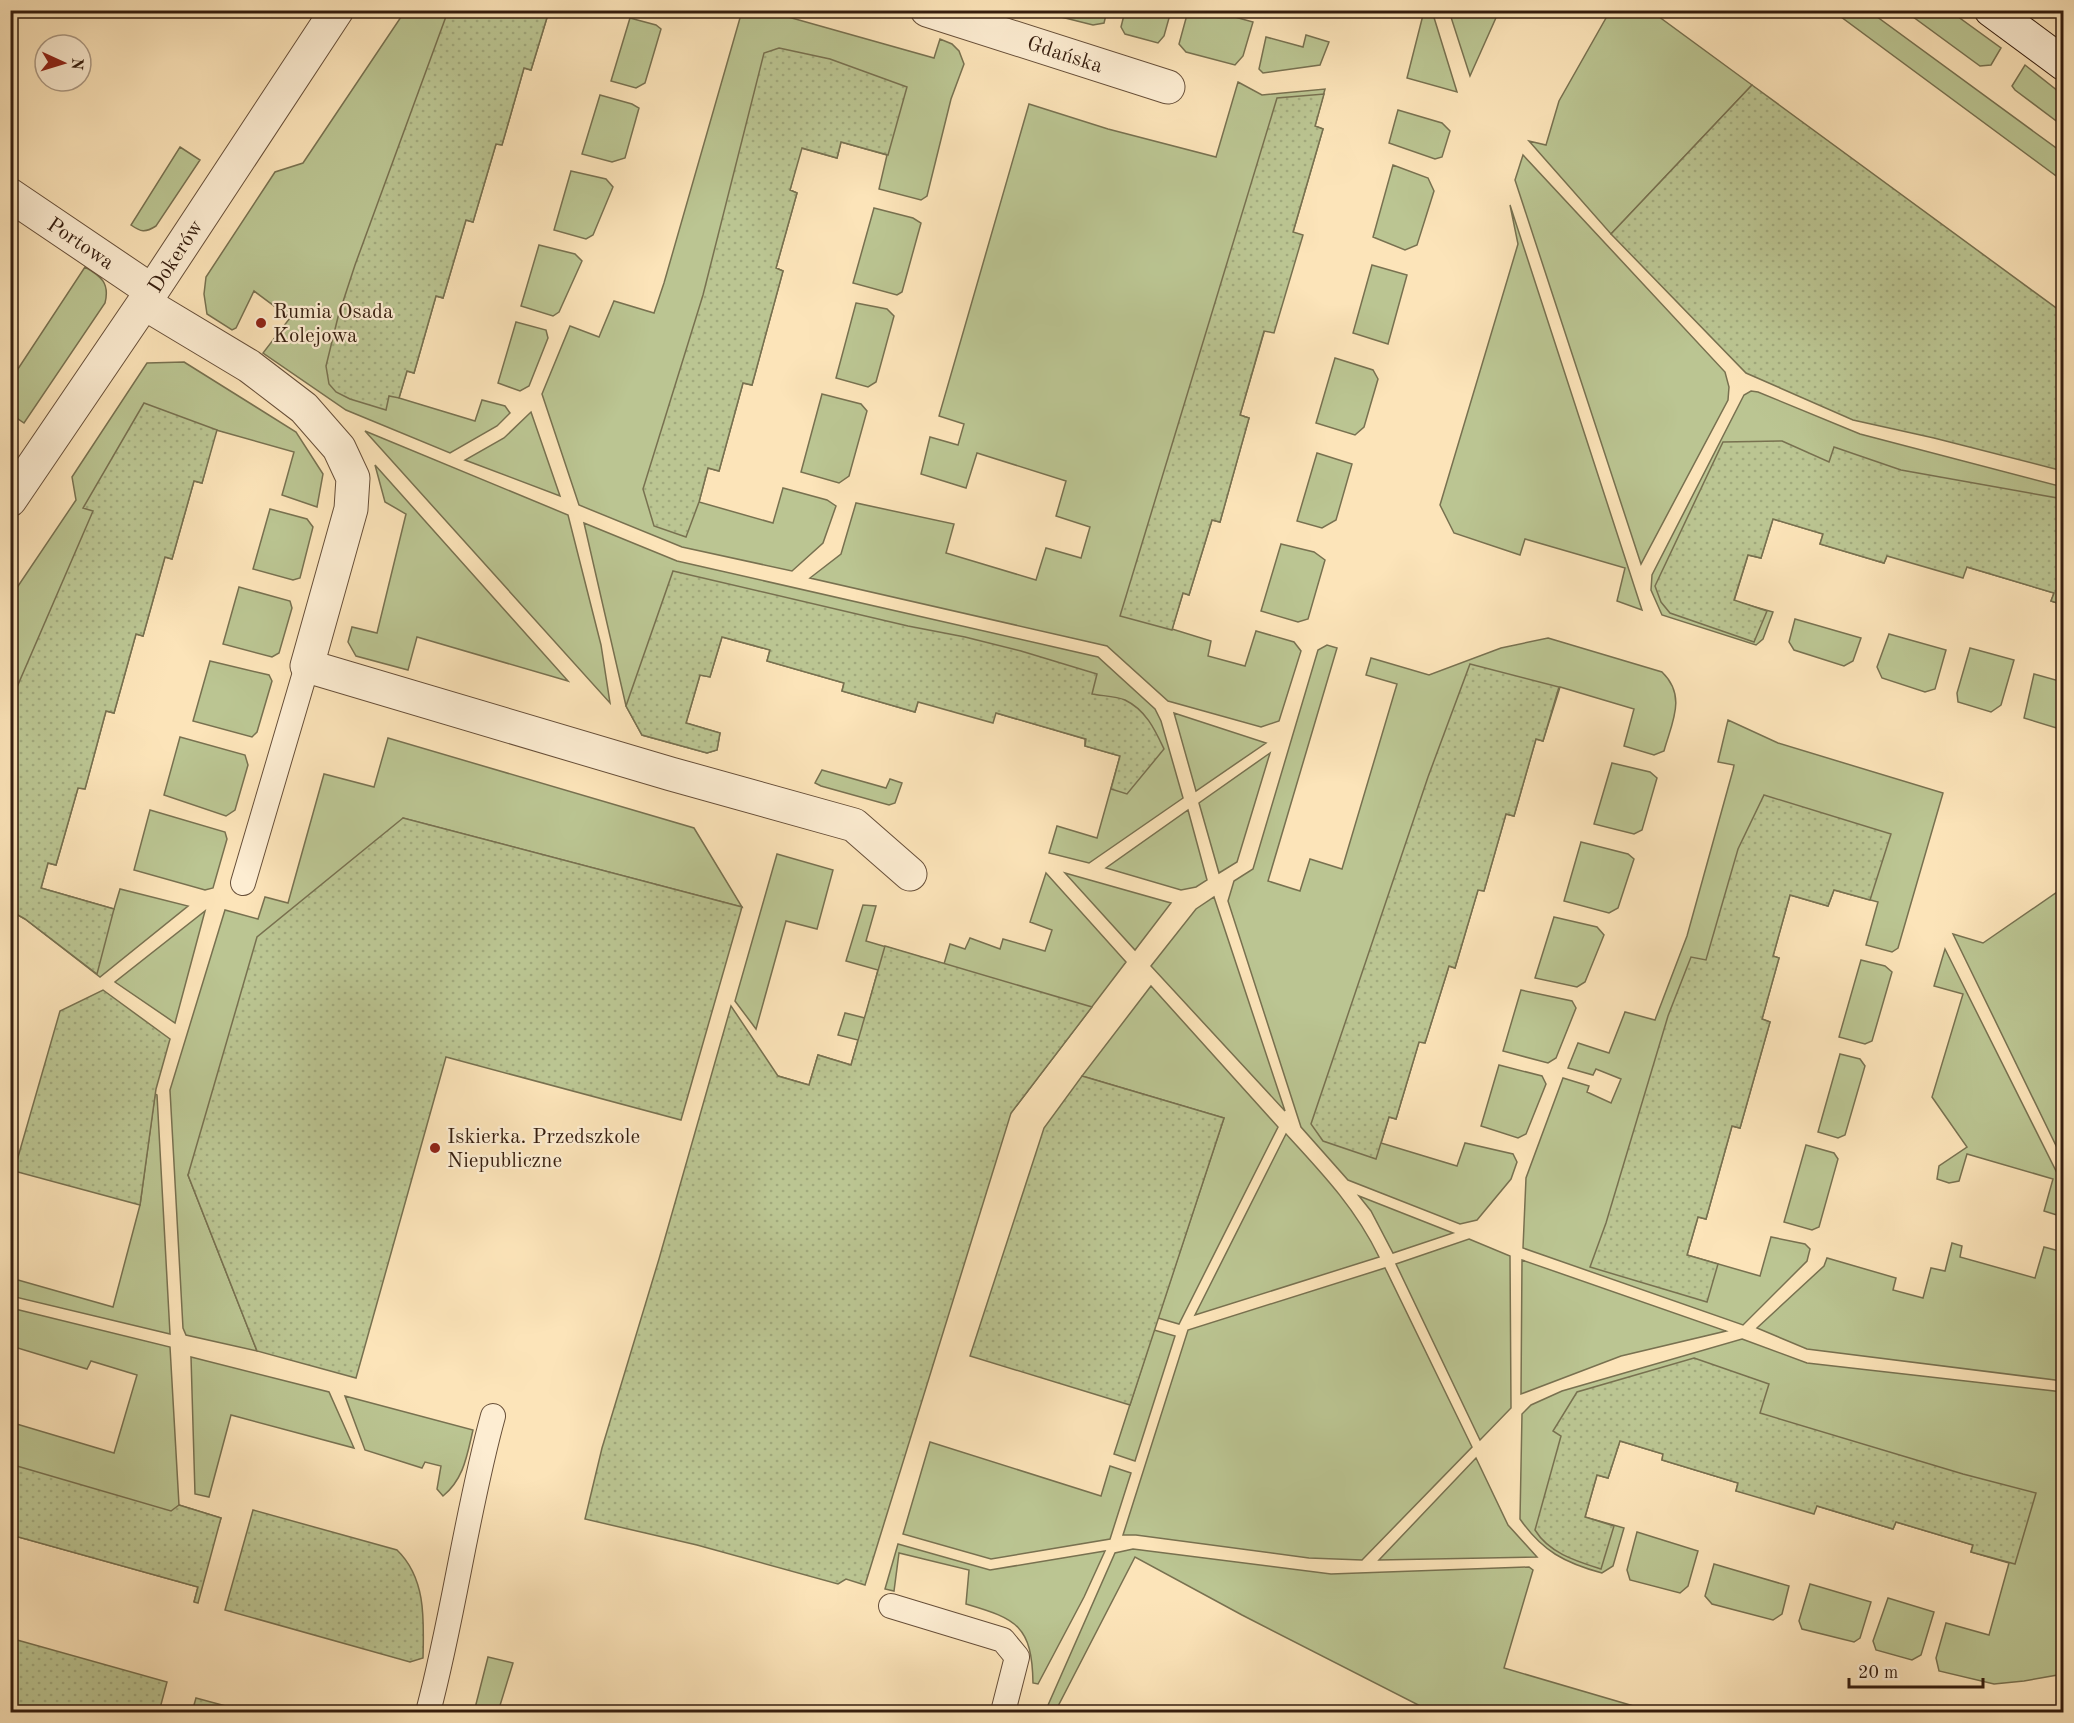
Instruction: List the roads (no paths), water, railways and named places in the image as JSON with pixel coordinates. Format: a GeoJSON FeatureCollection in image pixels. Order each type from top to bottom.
{"type":"FeatureCollection","features":[{"type":"Feature","properties":{"kind":"street","name":"Dokerów"},"geometry":{"type":"LineString","coordinates":[[10,500],[148,297],[337,10]]}},
{"type":"Feature","properties":{"kind":"street","name":"Gdańska"},"geometry":{"type":"LineString","coordinates":[[927,10],[1168,87]]}},
{"type":"Feature","properties":{"kind":"street"},"geometry":{"type":"LineString","coordinates":[[1991,10],[2064,64]]}},
{"type":"Feature","properties":{"kind":"street","name":"Portowa"},"geometry":{"type":"LineString","coordinates":[[10,195],[304,408],[339,448],[353,478],[351,509],[307,666]]}},
{"type":"Feature","properties":{"kind":"street"},"geometry":{"type":"LineString","coordinates":[[307,666],[660,771],[854,825],[910,874]]}},
{"type":"Feature","properties":{"kind":"lane"},"geometry":{"type":"LineString","coordinates":[[243,883],[307,666]]}},
{"type":"Feature","properties":{"kind":"lane"},"geometry":{"type":"LineString","coordinates":[[428,1713],[444,1652],[493,1416]]}},
{"type":"Feature","properties":{"kind":"lane"},"geometry":{"type":"LineString","coordinates":[[891,1606],[1003,1640],[1017,1657],[1003,1713]]}},
{"type":"Feature","properties":{"kind":"place","name":"Rumia Osada Kolejowa"},"geometry":{"type":"Point","coordinates":[261,323]}},
{"type":"Feature","properties":{"kind":"place","name":"Iskierka. Przedszkole Niepubliczne"},"geometry":{"type":"Point","coordinates":[435,1148]}}]}
